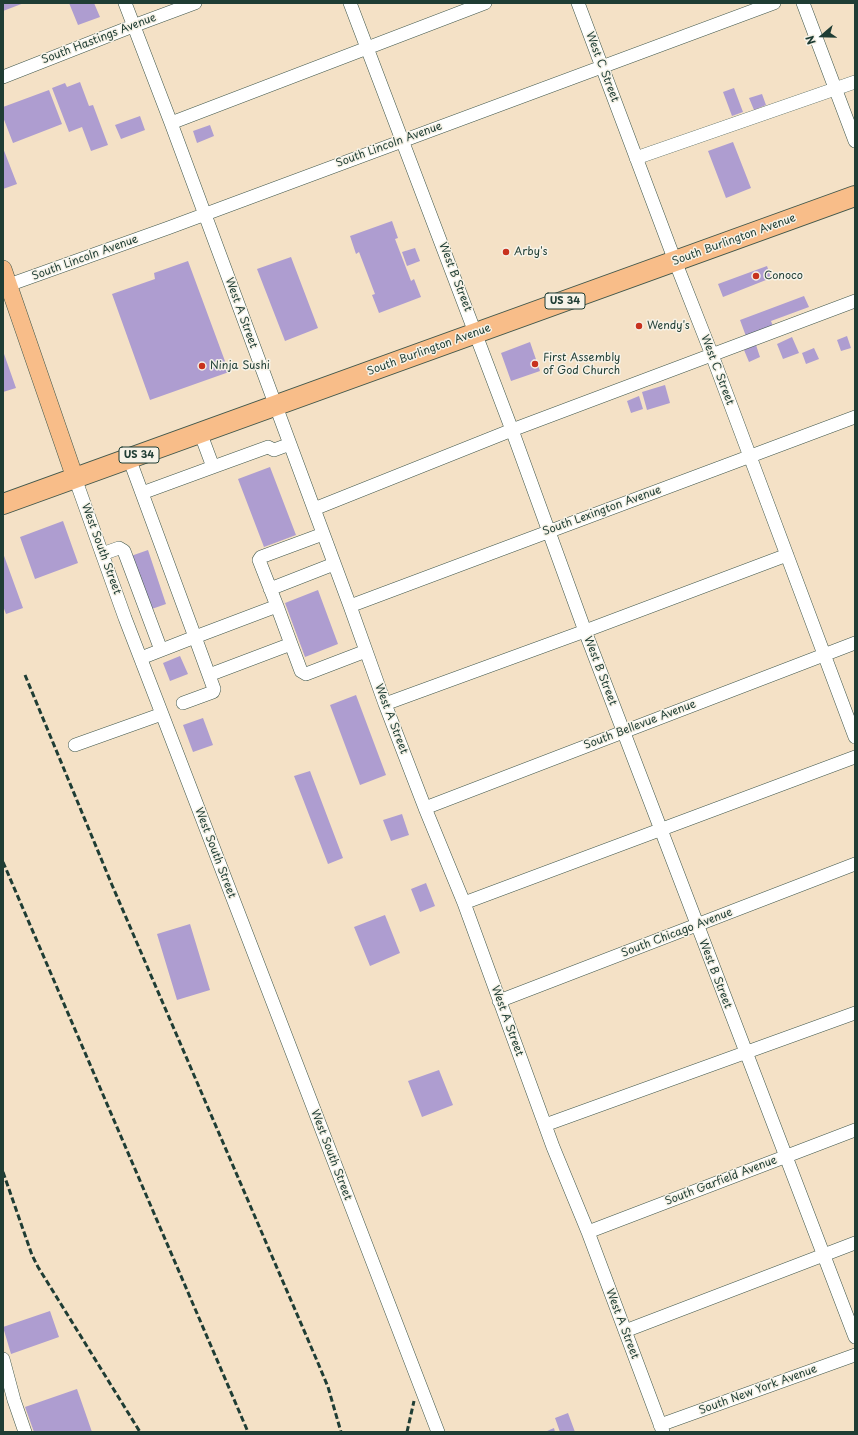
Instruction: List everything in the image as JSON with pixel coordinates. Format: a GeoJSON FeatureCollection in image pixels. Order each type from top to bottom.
{"type":"FeatureCollection","features":[{"type":"Feature","properties":{"kind":"highway","name":"South Burlington Avenue"},"geometry":{"type":"LineString","coordinates":[[3,504],[855,196]]}},
{"type":"Feature","properties":{"kind":"main road","name":"West South Street"},"geometry":{"type":"LineString","coordinates":[[3,269],[6,286],[75,478]]}},
{"type":"Feature","properties":{"kind":"street","name":"West A Street"},"geometry":{"type":"LineString","coordinates":[[125,3],[205,214],[385,704],[464,903],[545,1125],[588,1232],[662,1429]]}},
{"type":"Feature","properties":{"kind":"street","name":"South Hastings Avenue"},"geometry":{"type":"LineString","coordinates":[[3,77],[195,3]]}},
{"type":"Feature","properties":{"kind":"street","name":"West B Street"},"geometry":{"type":"LineString","coordinates":[[350,3],[476,333],[585,631],[660,830],[855,1337]]}},
{"type":"Feature","properties":{"kind":"street"},"geometry":{"type":"LineString","coordinates":[[171,123],[485,3]]}},
{"type":"Feature","properties":{"kind":"street","name":"West C Street"},"geometry":{"type":"LineString","coordinates":[[578,3],[855,737]]}},
{"type":"Feature","properties":{"kind":"street","name":"South Lincoln Avenue"},"geometry":{"type":"LineString","coordinates":[[6,286],[205,214],[774,3]]}},
{"type":"Feature","properties":{"kind":"street"},"geometry":{"type":"LineString","coordinates":[[803,3],[855,141]]}},
{"type":"Feature","properties":{"kind":"street"},"geometry":{"type":"LineString","coordinates":[[636,158],[855,82]]}},
{"type":"Feature","properties":{"kind":"street"},"geometry":{"type":"LineString","coordinates":[[314,509],[512,430],[855,300]]}},
{"type":"Feature","properties":{"kind":"street","name":"South Lexington Avenue"},"geometry":{"type":"LineString","coordinates":[[350,606],[855,417]]}},
{"type":"Feature","properties":{"kind":"street"},"geometry":{"type":"LineString","coordinates":[[200,432],[213,467]]}},
{"type":"Feature","properties":{"kind":"street"},"geometry":{"type":"LineString","coordinates":[[142,493],[268,447],[274,450],[290,444]]}},
{"type":"Feature","properties":{"kind":"street"},"geometry":{"type":"LineString","coordinates":[[129,458],[214,689],[213,692],[183,703]]}},
{"type":"Feature","properties":{"kind":"street","name":"West South Street"},"geometry":{"type":"LineString","coordinates":[[75,478],[162,714],[438,1432]]}},
{"type":"Feature","properties":{"kind":"street"},"geometry":{"type":"LineString","coordinates":[[323,534],[261,557],[259,560],[301,671],[306,674],[366,651]]}},
{"type":"Feature","properties":{"kind":"street"},"geometry":{"type":"LineString","coordinates":[[102,554],[119,548],[124,550],[161,650]]}},
{"type":"Feature","properties":{"kind":"street"},"geometry":{"type":"LineString","coordinates":[[385,704],[585,631],[787,554]]}},
{"type":"Feature","properties":{"kind":"street"},"geometry":{"type":"LineString","coordinates":[[270,589],[334,564]]}},
{"type":"Feature","properties":{"kind":"street"},"geometry":{"type":"LineString","coordinates":[[141,658],[277,606]]}},
{"type":"Feature","properties":{"kind":"street","name":"South Bellevue Avenue"},"geometry":{"type":"LineString","coordinates":[[425,808],[855,643]]}},
{"type":"Feature","properties":{"kind":"street"},"geometry":{"type":"LineString","coordinates":[[209,675],[291,644]]}},
{"type":"Feature","properties":{"kind":"street"},"geometry":{"type":"LineString","coordinates":[[75,745],[162,714]]}},
{"type":"Feature","properties":{"kind":"street"},"geometry":{"type":"LineString","coordinates":[[464,903],[855,757]]}},
{"type":"Feature","properties":{"kind":"street","name":"South Chicago Avenue"},"geometry":{"type":"LineString","coordinates":[[500,1001],[855,864]]}},
{"type":"Feature","properties":{"kind":"street"},"geometry":{"type":"LineString","coordinates":[[545,1125],[855,1014]]}},
{"type":"Feature","properties":{"kind":"street","name":"South Garfield Avenue"},"geometry":{"type":"LineString","coordinates":[[588,1232],[855,1130]]}},
{"type":"Feature","properties":{"kind":"street"},"geometry":{"type":"LineString","coordinates":[[625,1331],[855,1243]]}},
{"type":"Feature","properties":{"kind":"street","name":"South New York Avenue"},"geometry":{"type":"LineString","coordinates":[[662,1429],[855,1355]]}},
{"type":"Feature","properties":{"kind":"street"},"geometry":{"type":"LineString","coordinates":[[3,1359],[14,1400],[26,1432]]}},
{"type":"Feature","properties":{"kind":"building"},"geometry":{"type":"Polygon","coordinates":[[[3,3],[24,3],[3,11],[3,3]]]}},
{"type":"Feature","properties":{"kind":"building"},"geometry":{"type":"Polygon","coordinates":[[[69,3],[94,3],[100,17],[78,25],[69,3]]]}},
{"type":"Feature","properties":{"kind":"building"},"geometry":{"type":"Polygon","coordinates":[[[80,82],[89,106],[93,105],[108,145],[91,151],[82,127],[69,132],[52,88],[65,83],[67,87],[80,82]]]}},
{"type":"Feature","properties":{"kind":"building"},"geometry":{"type":"Polygon","coordinates":[[[734,88],[743,112],[732,116],[723,92],[734,88]]]}},
{"type":"Feature","properties":{"kind":"building"},"geometry":{"type":"Polygon","coordinates":[[[49,90],[62,124],[13,143],[3,117],[3,107],[49,90]]]}},
{"type":"Feature","properties":{"kind":"building"},"geometry":{"type":"Polygon","coordinates":[[[762,94],[766,105],[754,110],[749,98],[762,94]]]}},
{"type":"Feature","properties":{"kind":"building"},"geometry":{"type":"Polygon","coordinates":[[[140,116],[145,130],[121,139],[115,125],[140,116]]]}},
{"type":"Feature","properties":{"kind":"building"},"geometry":{"type":"Polygon","coordinates":[[[210,125],[214,136],[197,143],[193,131],[210,125]]]}},
{"type":"Feature","properties":{"kind":"building"},"geometry":{"type":"Polygon","coordinates":[[[733,142],[751,188],[726,198],[708,151],[733,142]]]}},
{"type":"Feature","properties":{"kind":"building"},"geometry":{"type":"Polygon","coordinates":[[[3,148],[17,184],[3,189],[3,148]]]}},
{"type":"Feature","properties":{"kind":"building"},"geometry":{"type":"Polygon","coordinates":[[[392,221],[398,238],[395,239],[411,281],[414,279],[421,297],[379,313],[372,295],[375,294],[359,252],[356,254],[350,236],[392,221]]]}},
{"type":"Feature","properties":{"kind":"building"},"geometry":{"type":"Polygon","coordinates":[[[415,248],[420,261],[407,266],[402,252],[415,248]]]}},
{"type":"Feature","properties":{"kind":"building"},"geometry":{"type":"Polygon","coordinates":[[[291,257],[318,328],[285,341],[257,269],[291,257]]]}},
{"type":"Feature","properties":{"kind":"building"},"geometry":{"type":"Polygon","coordinates":[[[188,261],[229,372],[150,400],[112,294],[155,279],[154,273],[188,261]]]}},
{"type":"Feature","properties":{"kind":"building"},"geometry":{"type":"Polygon","coordinates":[[[767,266],[771,278],[723,297],[718,284],[767,266]]]}},
{"type":"Feature","properties":{"kind":"building"},"geometry":{"type":"Polygon","coordinates":[[[804,296],[809,307],[771,321],[774,329],[747,339],[740,320],[804,296]]]}},
{"type":"Feature","properties":{"kind":"building"},"geometry":{"type":"Polygon","coordinates":[[[847,336],[851,348],[841,351],[837,340],[847,336]]]}},
{"type":"Feature","properties":{"kind":"building"},"geometry":{"type":"Polygon","coordinates":[[[792,337],[799,353],[783,359],[777,344],[792,337]]]}},
{"type":"Feature","properties":{"kind":"building"},"geometry":{"type":"Polygon","coordinates":[[[530,342],[540,371],[511,381],[501,353],[530,342]]]}},
{"type":"Feature","properties":{"kind":"building"},"geometry":{"type":"Polygon","coordinates":[[[756,345],[760,357],[749,362],[744,350],[756,345]]]}},
{"type":"Feature","properties":{"kind":"building"},"geometry":{"type":"Polygon","coordinates":[[[814,348],[819,359],[806,364],[802,353],[814,348]]]}},
{"type":"Feature","properties":{"kind":"building"},"geometry":{"type":"Polygon","coordinates":[[[3,351],[16,388],[3,392],[3,351]]]}},
{"type":"Feature","properties":{"kind":"building"},"geometry":{"type":"Polygon","coordinates":[[[665,385],[670,403],[647,410],[642,392],[665,385]]]}},
{"type":"Feature","properties":{"kind":"building"},"geometry":{"type":"Polygon","coordinates":[[[639,396],[643,409],[631,413],[627,401],[639,396]]]}},
{"type":"Feature","properties":{"kind":"building"},"geometry":{"type":"Polygon","coordinates":[[[270,467],[296,535],[264,547],[238,479],[270,467]]]}},
{"type":"Feature","properties":{"kind":"building"},"geometry":{"type":"Polygon","coordinates":[[[63,521],[78,563],[35,579],[20,537],[63,521]]]}},
{"type":"Feature","properties":{"kind":"building"},"geometry":{"type":"Polygon","coordinates":[[[148,550],[166,604],[149,610],[131,556],[148,550]]]}},
{"type":"Feature","properties":{"kind":"building"},"geometry":{"type":"Polygon","coordinates":[[[3,553],[23,608],[6,614],[3,606],[3,553]]]}},
{"type":"Feature","properties":{"kind":"building"},"geometry":{"type":"Polygon","coordinates":[[[318,590],[338,644],[305,657],[285,603],[318,590]]]}},
{"type":"Feature","properties":{"kind":"building"},"geometry":{"type":"Polygon","coordinates":[[[180,656],[188,674],[170,681],[163,663],[180,656]]]}},
{"type":"Feature","properties":{"kind":"building"},"geometry":{"type":"Polygon","coordinates":[[[356,695],[386,775],[360,785],[330,705],[356,695]]]}},
{"type":"Feature","properties":{"kind":"building"},"geometry":{"type":"Polygon","coordinates":[[[203,718],[213,745],[193,752],[183,725],[203,718]]]}},
{"type":"Feature","properties":{"kind":"building"},"geometry":{"type":"Polygon","coordinates":[[[310,771],[343,858],[328,864],[294,776],[310,771]]]}},
{"type":"Feature","properties":{"kind":"building"},"geometry":{"type":"Polygon","coordinates":[[[402,814],[409,835],[391,841],[383,820],[402,814]]]}},
{"type":"Feature","properties":{"kind":"building"},"geometry":{"type":"Polygon","coordinates":[[[426,883],[435,906],[420,912],[411,889],[426,883]]]}},
{"type":"Feature","properties":{"kind":"building"},"geometry":{"type":"Polygon","coordinates":[[[385,915],[400,953],[370,966],[354,927],[385,915]]]}},
{"type":"Feature","properties":{"kind":"building"},"geometry":{"type":"Polygon","coordinates":[[[190,924],[210,990],[177,1000],[157,934],[190,924]]]}},
{"type":"Feature","properties":{"kind":"building"},"geometry":{"type":"Polygon","coordinates":[[[439,1070],[453,1105],[422,1117],[408,1081],[439,1070]]]}},
{"type":"Feature","properties":{"kind":"building"},"geometry":{"type":"Polygon","coordinates":[[[50,1311],[59,1337],[11,1354],[3,1327],[50,1311]]]}},
{"type":"Feature","properties":{"kind":"building"},"geometry":{"type":"Polygon","coordinates":[[[77,1389],[92,1432],[34,1432],[25,1407],[77,1389]]]}},
{"type":"Feature","properties":{"kind":"building"},"geometry":{"type":"Polygon","coordinates":[[[568,1413],[575,1432],[560,1432],[555,1418],[568,1413]]]}},
{"type":"Feature","properties":{"kind":"building"},"geometry":{"type":"Polygon","coordinates":[[[554,1428],[555,1432],[545,1432],[554,1428]]]}},
{"type":"Feature","properties":{"kind":"railway"},"geometry":{"type":"LineString","coordinates":[[25,675],[112,885],[318,1363],[328,1387],[341,1432]]}},
{"type":"Feature","properties":{"kind":"railway"},"geometry":{"type":"LineString","coordinates":[[3,862],[248,1432]]}},
{"type":"Feature","properties":{"kind":"railway"},"geometry":{"type":"LineString","coordinates":[[3,1172],[32,1255],[38,1267],[140,1432]]}},
{"type":"Feature","properties":{"kind":"railway"},"geometry":{"type":"LineString","coordinates":[[407,1432],[414,1401]]}},
{"type":"Feature","properties":{"kind":"place","name":"Arby's"},"geometry":{"type":"Point","coordinates":[506,252]}},
{"type":"Feature","properties":{"kind":"place","name":"Conoco"},"geometry":{"type":"Point","coordinates":[756,276]}},
{"type":"Feature","properties":{"kind":"place","name":"Wendy's"},"geometry":{"type":"Point","coordinates":[639,326]}},
{"type":"Feature","properties":{"kind":"place","name":"First Assembly of God Church"},"geometry":{"type":"Point","coordinates":[535,364]}},
{"type":"Feature","properties":{"kind":"place","name":"Ninja Sushi"},"geometry":{"type":"Point","coordinates":[202,366]}}]}
